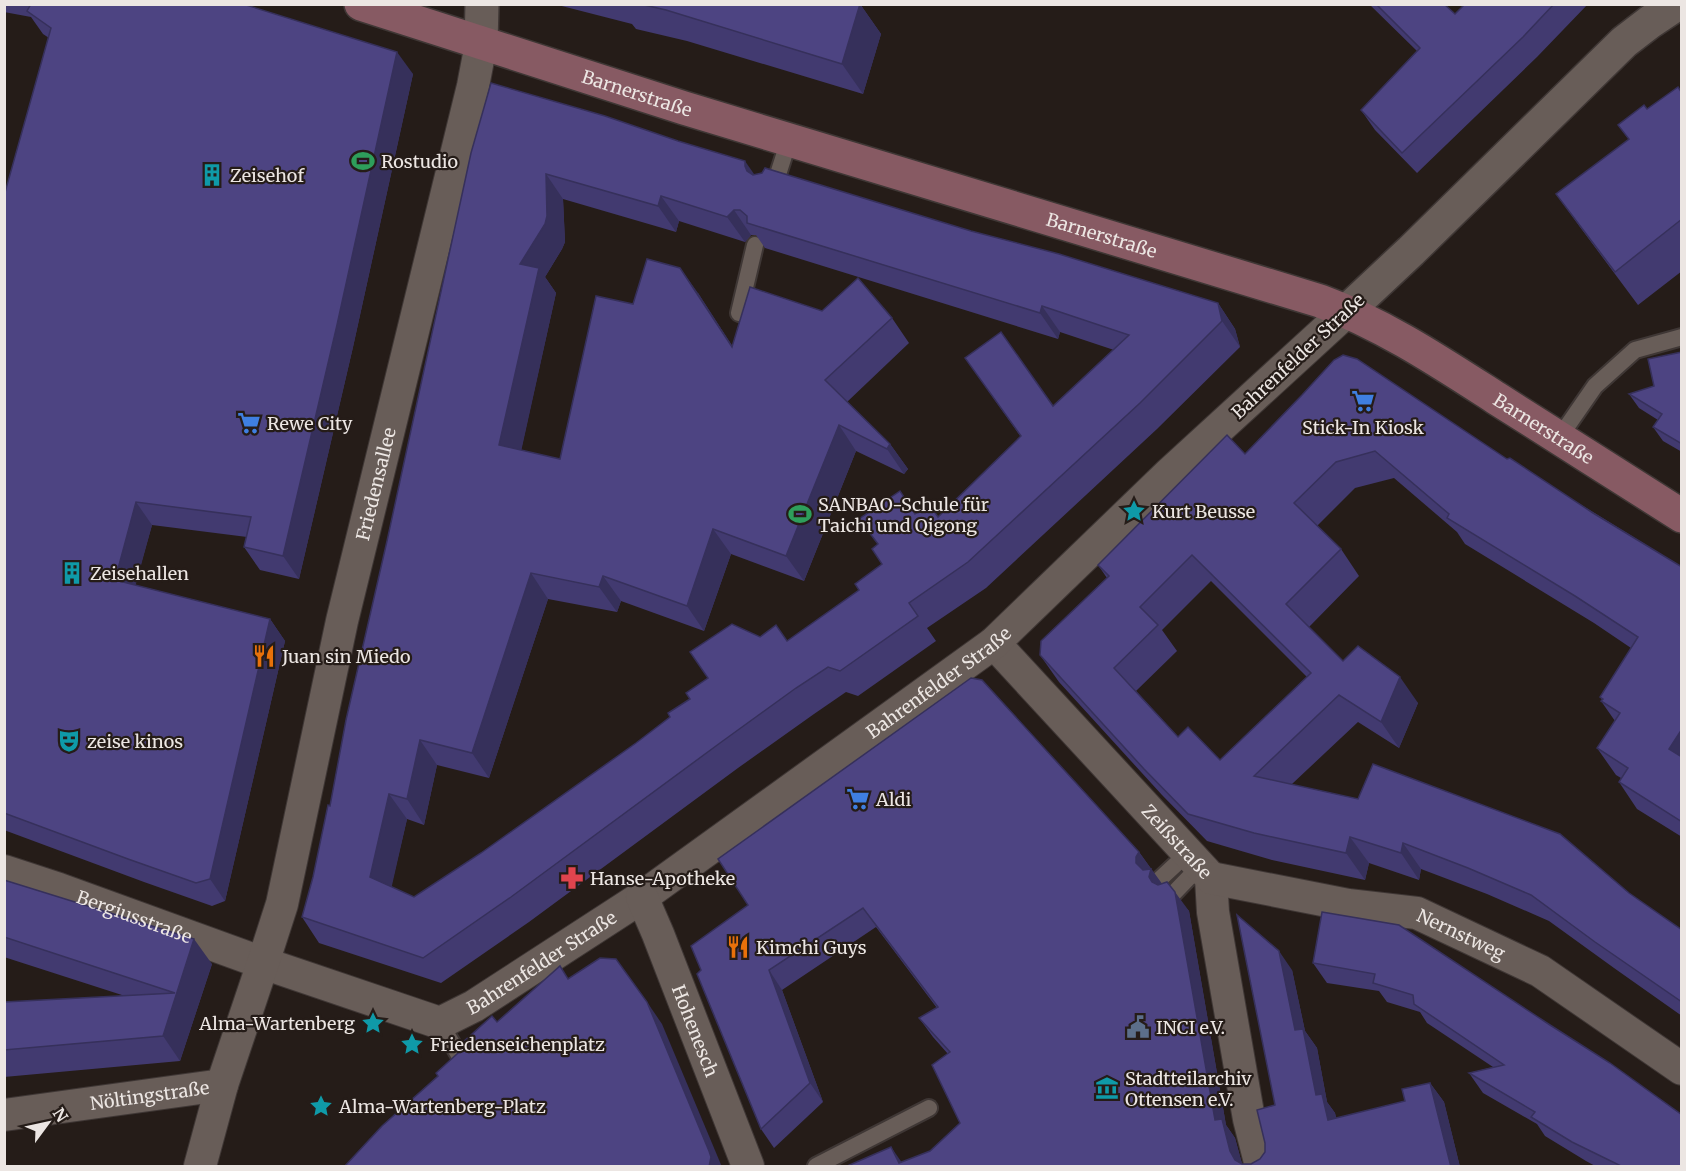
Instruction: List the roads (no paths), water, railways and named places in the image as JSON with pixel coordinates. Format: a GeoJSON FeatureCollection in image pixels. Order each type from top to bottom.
{"type":"FeatureCollection","features":[{"type":"Feature","properties":{"kind":"main road","name":"Barnerstraße"},"geometry":{"type":"LineString","coordinates":[[361,4],[789,140],[1347,310],[1456,372],[1682,516]]}},
{"type":"Feature","properties":{"kind":"street","name":"Friedensallee"},"geometry":{"type":"LineString","coordinates":[[263,963],[282,903],[342,621],[473,86],[482,44],[482,4]]}},
{"type":"Feature","properties":{"kind":"street","name":"Bahrenfelder Straße"},"geometry":{"type":"LineString","coordinates":[[440,1023],[474,1006],[642,897],[994,643],[1170,473],[1411,251],[1624,42],[1677,4]]}},
{"type":"Feature","properties":{"kind":"street","name":"Zeißstraße"},"geometry":{"type":"LineString","coordinates":[[994,643],[1200,866],[1213,912],[1249,1119],[1261,1167]]}},
{"type":"Feature","properties":{"kind":"street","name":"Nernstweg"},"geometry":{"type":"LineString","coordinates":[[1200,866],[1348,905],[1418,914],[1540,971],[1682,1069]]}},
{"type":"Feature","properties":{"kind":"street","name":"Bergiusstraße"},"geometry":{"type":"LineString","coordinates":[[4,871],[263,963]]}},
{"type":"Feature","properties":{"kind":"street","name":"Hohenesch"},"geometry":{"type":"LineString","coordinates":[[642,897],[748,1167]]}},
{"type":"Feature","properties":{"kind":"street"},"geometry":{"type":"LineString","coordinates":[[200,1167],[222,1085],[263,963],[440,1023]]}},
{"type":"Feature","properties":{"kind":"street","name":"Nöltingstraße"},"geometry":{"type":"LineString","coordinates":[[4,1115],[222,1085]]}},
{"type":"Feature","properties":{"kind":"lane"},"geometry":{"type":"LineString","coordinates":[[774,190],[789,140]]}},
{"type":"Feature","properties":{"kind":"lane"},"geometry":{"type":"LineString","coordinates":[[739,313],[756,245]]}},
{"type":"Feature","properties":{"kind":"lane"},"geometry":{"type":"LineString","coordinates":[[1559,438],[1595,386],[1635,350],[1682,337]]}},
{"type":"Feature","properties":{"kind":"lane"},"geometry":{"type":"LineString","coordinates":[[1160,879],[1200,866]]}},
{"type":"Feature","properties":{"kind":"lane"},"geometry":{"type":"LineString","coordinates":[[1173,894],[1200,866]]}},
{"type":"Feature","properties":{"kind":"lane"},"geometry":{"type":"LineString","coordinates":[[440,1023],[466,1067],[453,1079]]}},
{"type":"Feature","properties":{"kind":"lane"},"geometry":{"type":"LineString","coordinates":[[816,1167],[928,1108]]}},
{"type":"Feature","properties":{"kind":"place","name":"Rostudio"},"geometry":{"type":"Point","coordinates":[363,161]}},
{"type":"Feature","properties":{"kind":"place","name":"Zeisehof"},"geometry":{"type":"Point","coordinates":[212,175]}},
{"type":"Feature","properties":{"kind":"place","name":"Stick-In Kiosk"},"geometry":{"type":"Point","coordinates":[1363,401]}},
{"type":"Feature","properties":{"kind":"place","name":"Rewe City"},"geometry":{"type":"Point","coordinates":[249,423]}},
{"type":"Feature","properties":{"kind":"place","name":"Kurt Beusse"},"geometry":{"type":"Point","coordinates":[1134,511]}},
{"type":"Feature","properties":{"kind":"place","name":"SANBAO-Schule für Taichi und Qigong"},"geometry":{"type":"Point","coordinates":[800,514]}},
{"type":"Feature","properties":{"kind":"place","name":"Zeisehallen"},"geometry":{"type":"Point","coordinates":[72,573]}},
{"type":"Feature","properties":{"kind":"place","name":"Juan sin Miedo"},"geometry":{"type":"Point","coordinates":[264,656]}},
{"type":"Feature","properties":{"kind":"place","name":"zeise kinos"},"geometry":{"type":"Point","coordinates":[69,741]}},
{"type":"Feature","properties":{"kind":"place","name":"Aldi"},"geometry":{"type":"Point","coordinates":[858,799]}},
{"type":"Feature","properties":{"kind":"place","name":"Hanse-Apotheke"},"geometry":{"type":"Point","coordinates":[572,878]}},
{"type":"Feature","properties":{"kind":"place","name":"Kimchi Guys"},"geometry":{"type":"Point","coordinates":[738,947]}},
{"type":"Feature","properties":{"kind":"place","name":"Alma-Wartenberg"},"geometry":{"type":"Point","coordinates":[373,1023]}},
{"type":"Feature","properties":{"kind":"place","name":"INCI e.V."},"geometry":{"type":"Point","coordinates":[1138,1027]}},
{"type":"Feature","properties":{"kind":"place","name":"Friedenseichenplatz"},"geometry":{"type":"Point","coordinates":[412,1044]}},
{"type":"Feature","properties":{"kind":"place","name":"Stadtteilarchiv Ottensen e.V."},"geometry":{"type":"Point","coordinates":[1107,1088]}},
{"type":"Feature","properties":{"kind":"place","name":"Alma-Wartenberg-Platz"},"geometry":{"type":"Point","coordinates":[321,1106]}}]}
